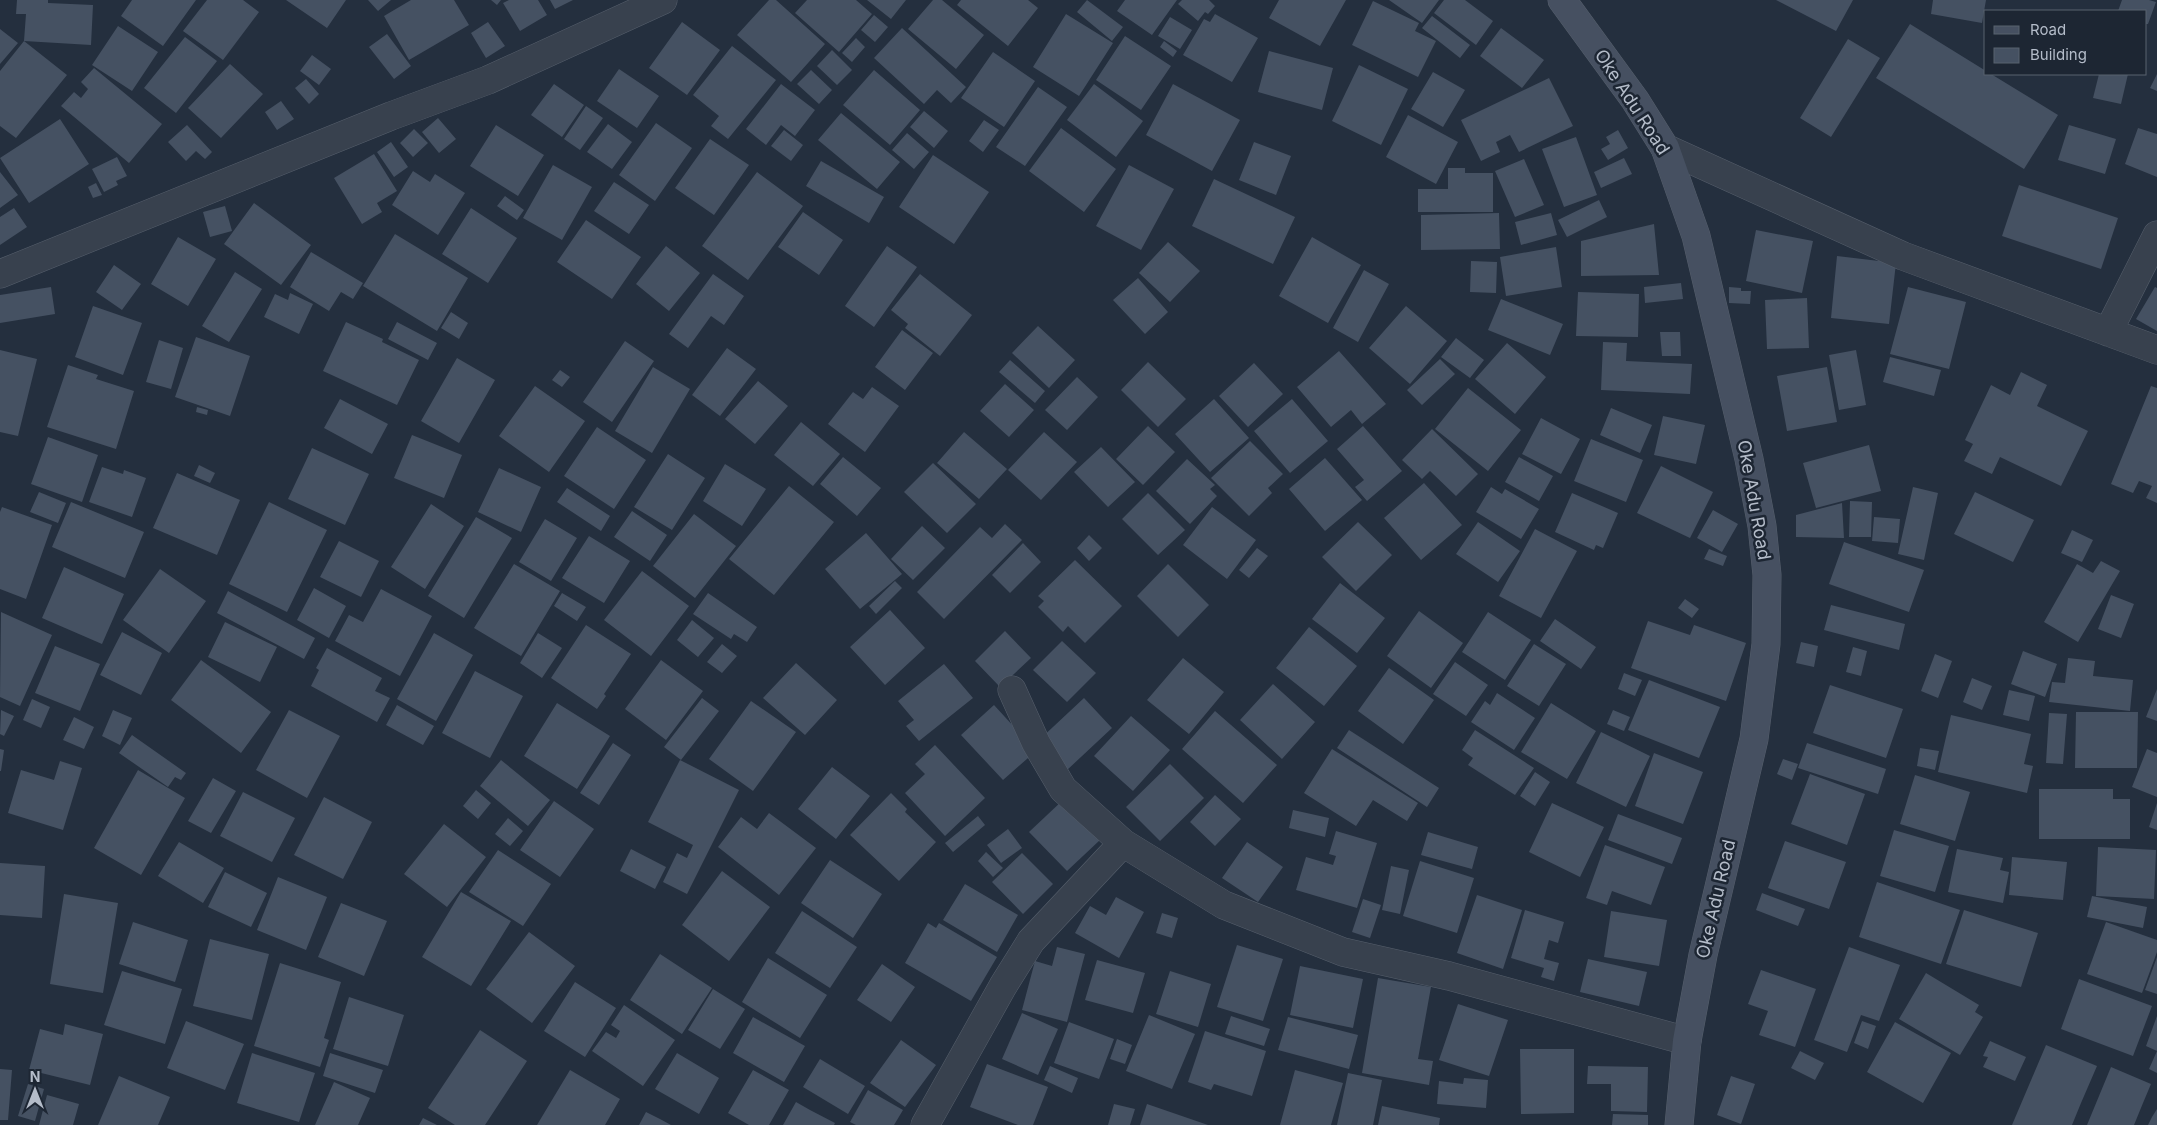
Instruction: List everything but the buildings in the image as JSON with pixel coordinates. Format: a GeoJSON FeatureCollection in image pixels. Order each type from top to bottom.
{"type":"FeatureCollection","features":[{"type":"Feature","properties":{"kind":"street"},"geometry":{"type":"LineString","coordinates":[[0,274],[382,120],[488,80],[663,0]]}},
{"type":"Feature","properties":{"kind":"street","name":"Oke Adu Road"},"geometry":{"type":"LineString","coordinates":[[1562,0],[1635,100],[1666,148],[1696,236],[1762,526],[1767,575],[1766,644],[1754,739],[1703,956],[1687,1041],[1679,1125]]}},
{"type":"Feature","properties":{"kind":"street"},"geometry":{"type":"LineString","coordinates":[[1666,148],[1903,256],[2157,350]]}},
{"type":"Feature","properties":{"kind":"street"},"geometry":{"type":"LineString","coordinates":[[2108,332],[2157,235]]}},
{"type":"Feature","properties":{"kind":"street"},"geometry":{"type":"LineString","coordinates":[[1012,690],[1036,742],[1063,789],[1123,843],[1224,905],[1343,952],[1449,976],[1687,1041]]}},
{"type":"Feature","properties":{"kind":"street"},"geometry":{"type":"LineString","coordinates":[[925,1125],[998,994],[1031,941],[1123,843]]}}]}
